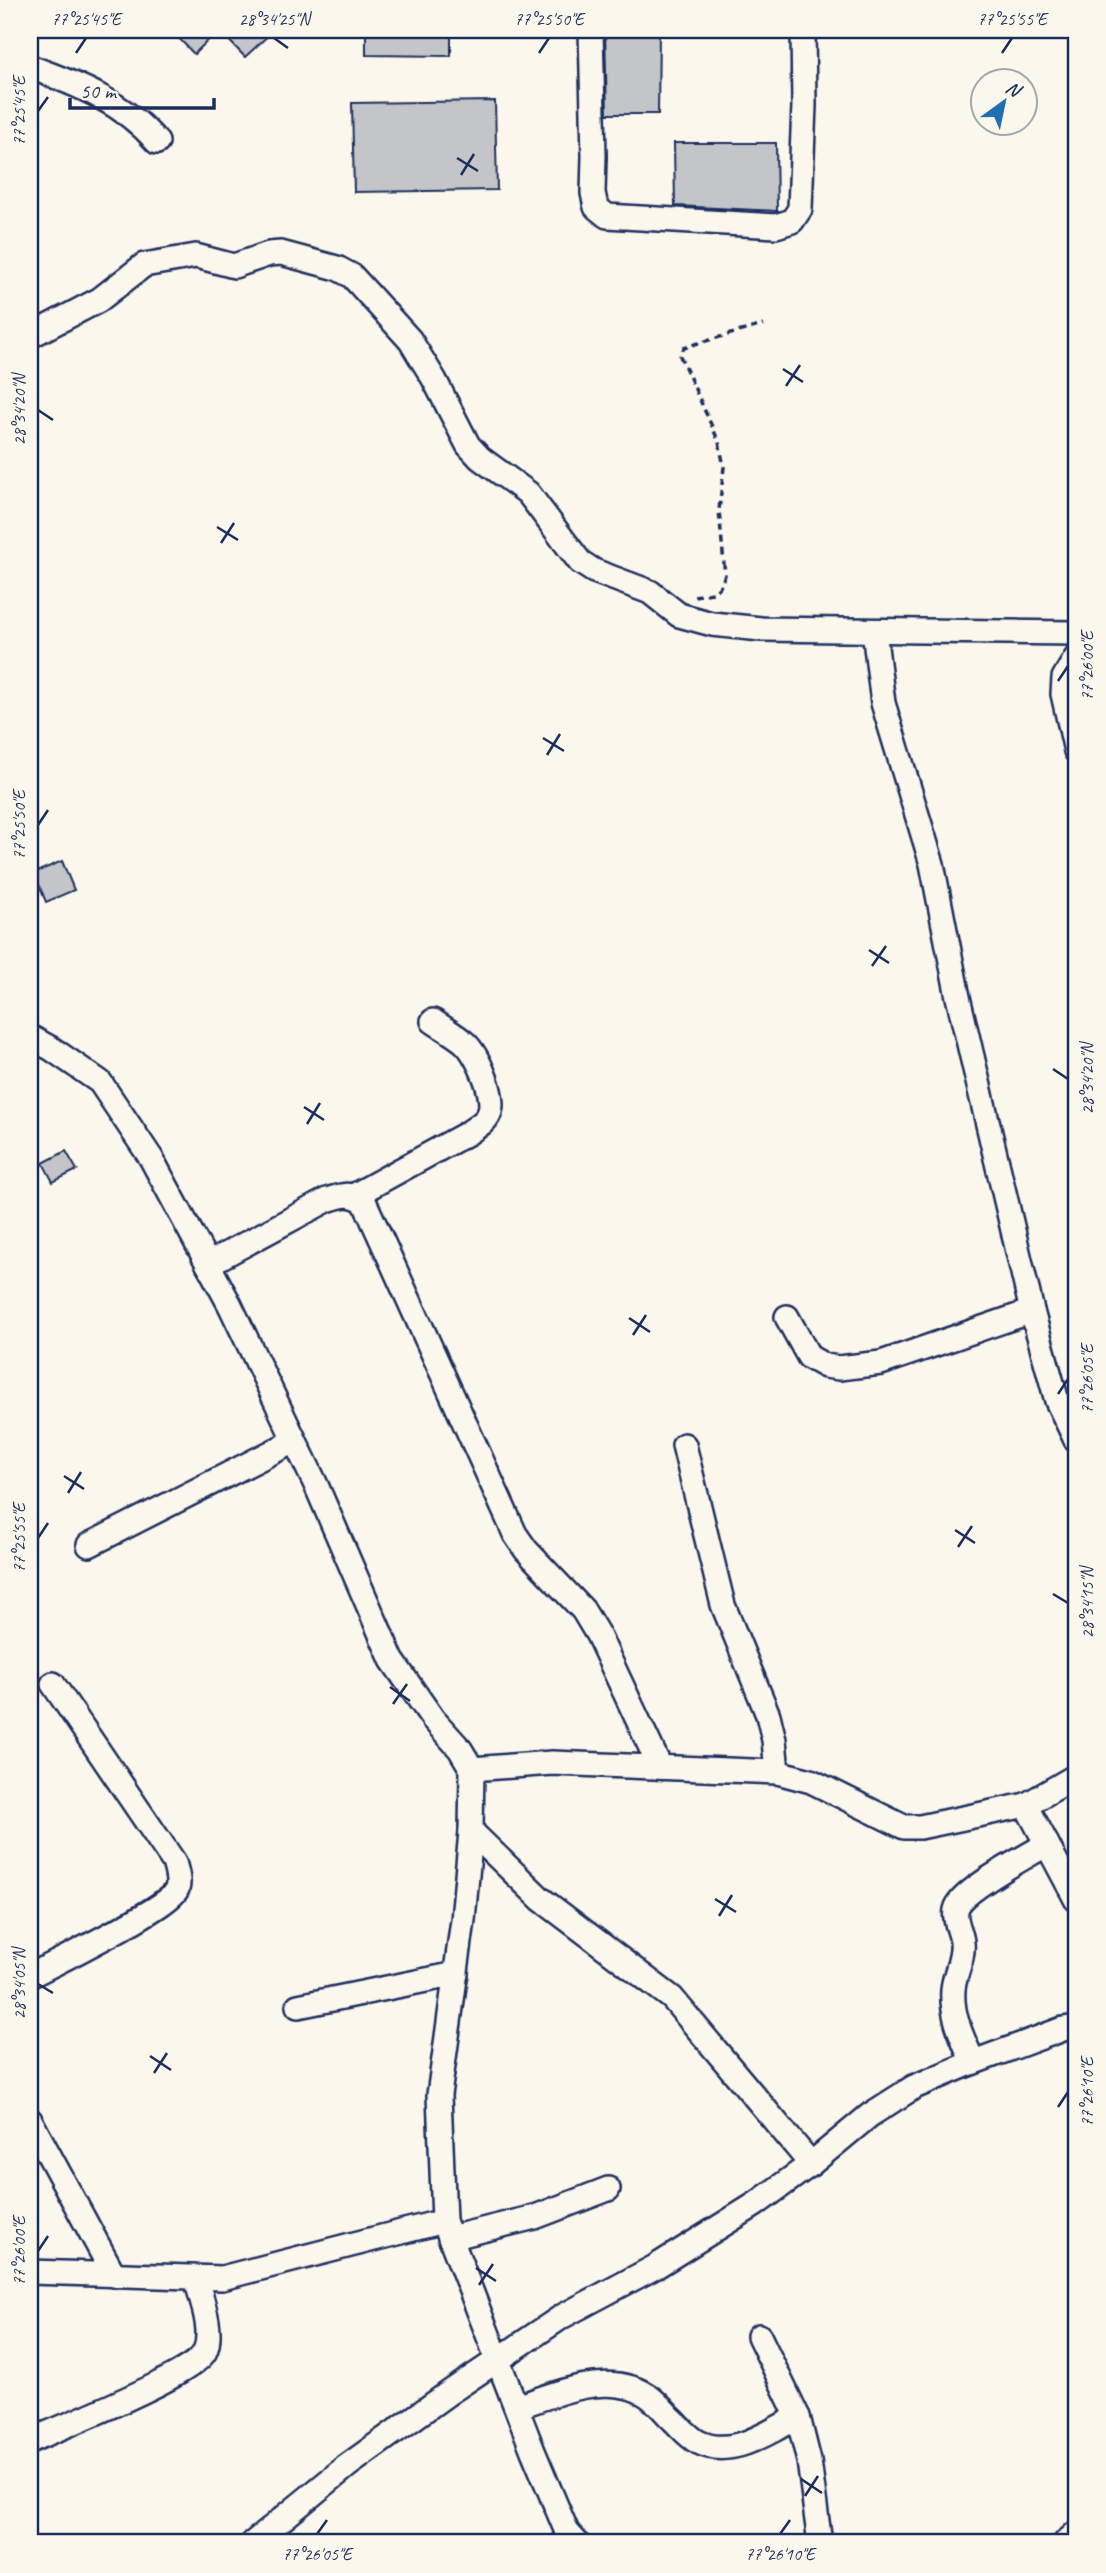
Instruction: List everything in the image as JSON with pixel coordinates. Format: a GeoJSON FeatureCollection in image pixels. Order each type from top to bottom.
{"type":"FeatureCollection","features":[{"type":"Feature","properties":{"kind":"street"},"geometry":{"type":"LineString","coordinates":[[591,30],[593,192],[596,207],[607,216],[776,226],[792,221],[800,209],[804,105],[803,30]]}},
{"type":"Feature","properties":{"kind":"street"},"geometry":{"type":"LineString","coordinates":[[30,67],[80,85],[113,104],[157,142]]}},
{"type":"Feature","properties":{"kind":"street"},"geometry":{"type":"LineString","coordinates":[[30,336],[99,300],[144,265],[196,256],[234,266],[281,253],[337,268],[352,276],[410,340],[434,379],[468,445],[480,458],[528,493],[580,562],[594,571],[650,592],[679,615],[712,624],[761,629],[1076,634]]}},
{"type":"Feature","properties":{"kind":"street"},"geometry":{"type":"LineString","coordinates":[[874,631],[883,703],[932,864],[958,996],[1032,1311],[1057,1401],[1076,1440]]}},
{"type":"Feature","properties":{"kind":"street"},"geometry":{"type":"LineString","coordinates":[[1076,658],[1064,678],[1063,694],[1076,751]]}},
{"type":"Feature","properties":{"kind":"street"},"geometry":{"type":"LineString","coordinates":[[355,1195],[468,1133],[485,1121],[490,1112],[491,1101],[476,1056],[465,1043],[433,1021]]}},
{"type":"Feature","properties":{"kind":"street"},"geometry":{"type":"LineString","coordinates":[[30,1037],[100,1082],[151,1158],[208,1264],[294,1441],[391,1660],[433,1719],[460,1749],[472,1769],[471,1832],[456,1975],[439,2095],[447,2229],[533,2451],[567,2532],[577,2543]]}},
{"type":"Feature","properties":{"kind":"street"},"geometry":{"type":"LineString","coordinates":[[208,1264],[327,1200],[342,1194],[355,1195],[364,1201],[514,1534],[583,1610],[598,1635],[660,1767]]}},
{"type":"Feature","properties":{"kind":"street"},"geometry":{"type":"LineString","coordinates":[[787,1317],[809,1357],[825,1366],[839,1368],[881,1363],[1032,1311]]}},
{"type":"Feature","properties":{"kind":"street"},"geometry":{"type":"LineString","coordinates":[[89,1545],[294,1441]]}},
{"type":"Feature","properties":{"kind":"street"},"geometry":{"type":"LineString","coordinates":[[684,1445],[723,1605],[768,1715],[777,1772]]}},
{"type":"Feature","properties":{"kind":"street"},"geometry":{"type":"LineString","coordinates":[[30,1976],[168,1901],[177,1889],[178,1878],[174,1862],[53,1684]]}},
{"type":"Feature","properties":{"kind":"street"},"geometry":{"type":"LineString","coordinates":[[472,1769],[552,1763],[777,1772],[811,1781],[904,1827],[919,1827],[1026,1805],[1076,1776]]}},
{"type":"Feature","properties":{"kind":"street"},"geometry":{"type":"LineString","coordinates":[[1026,1805],[1076,1899]]}},
{"type":"Feature","properties":{"kind":"street"},"geometry":{"type":"LineString","coordinates":[[471,1832],[541,1899],[672,1998],[811,2164]]}},
{"type":"Feature","properties":{"kind":"street"},"geometry":{"type":"LineString","coordinates":[[973,2062],[957,2025],[953,2004],[953,1988],[962,1955],[956,1908],[975,1889],[1047,1844]]}},
{"type":"Feature","properties":{"kind":"street"},"geometry":{"type":"LineString","coordinates":[[298,2006],[456,1975]]}},
{"type":"Feature","properties":{"kind":"street"},"geometry":{"type":"LineString","coordinates":[[253,2543],[347,2466],[563,2316],[655,2267],[756,2204],[811,2164],[870,2115],[914,2087],[973,2062],[1063,2029],[1076,2027]]}},
{"type":"Feature","properties":{"kind":"street"},"geometry":{"type":"LineString","coordinates":[[30,2120],[114,2275]]}},
{"type":"Feature","properties":{"kind":"street"},"geometry":{"type":"LineString","coordinates":[[30,2272],[222,2278],[447,2229],[535,2217],[608,2189]]}},
{"type":"Feature","properties":{"kind":"street"},"geometry":{"type":"LineString","coordinates":[[30,2441],[155,2385],[200,2360],[206,2351],[208,2334],[196,2278]]}},
{"type":"Feature","properties":{"kind":"street"},"geometry":{"type":"LineString","coordinates":[[759,2336],[798,2417],[809,2461],[820,2543]]}},
{"type":"Feature","properties":{"kind":"street"},"geometry":{"type":"LineString","coordinates":[[517,2407],[582,2387],[605,2384],[632,2388],[651,2397],[698,2442],[717,2448],[731,2448],[755,2439],[798,2417]]}},
{"type":"Feature","properties":{"kind":"street"},"geometry":{"type":"LineString","coordinates":[[1065,2543],[1076,2533]]}},
{"type":"Feature","properties":{"kind":"path"},"geometry":{"type":"LineString","coordinates":[[657,598],[713,593],[720,587],[725,575],[719,510],[723,457],[719,442],[688,380],[680,356],[684,348],[763,325]]}},
{"type":"Feature","properties":{"kind":"building"},"geometry":{"type":"Polygon","coordinates":[[[171,30],[219,30],[194,54],[171,30]]]}},
{"type":"Feature","properties":{"kind":"building"},"geometry":{"type":"Polygon","coordinates":[[[219,30],[274,30],[245,57],[219,30]]]}},
{"type":"Feature","properties":{"kind":"building"},"geometry":{"type":"Polygon","coordinates":[[[366,30],[451,30],[451,56],[366,55],[366,30]]]}},
{"type":"Feature","properties":{"kind":"building"},"geometry":{"type":"Polygon","coordinates":[[[605,30],[659,30],[658,114],[607,114],[605,30]]]}},
{"type":"Feature","properties":{"kind":"building"},"geometry":{"type":"Polygon","coordinates":[[[495,101],[497,190],[354,192],[352,103],[495,101]]]}},
{"type":"Feature","properties":{"kind":"building"},"geometry":{"type":"Polygon","coordinates":[[[674,143],[776,143],[777,211],[675,206],[674,143]]]}},
{"type":"Feature","properties":{"kind":"building"},"geometry":{"type":"Polygon","coordinates":[[[62,861],[74,890],[46,902],[34,873],[62,861]]]}},
{"type":"Feature","properties":{"kind":"building"},"geometry":{"type":"Polygon","coordinates":[[[66,1151],[77,1170],[53,1182],[43,1163],[66,1151]]]}}]}
